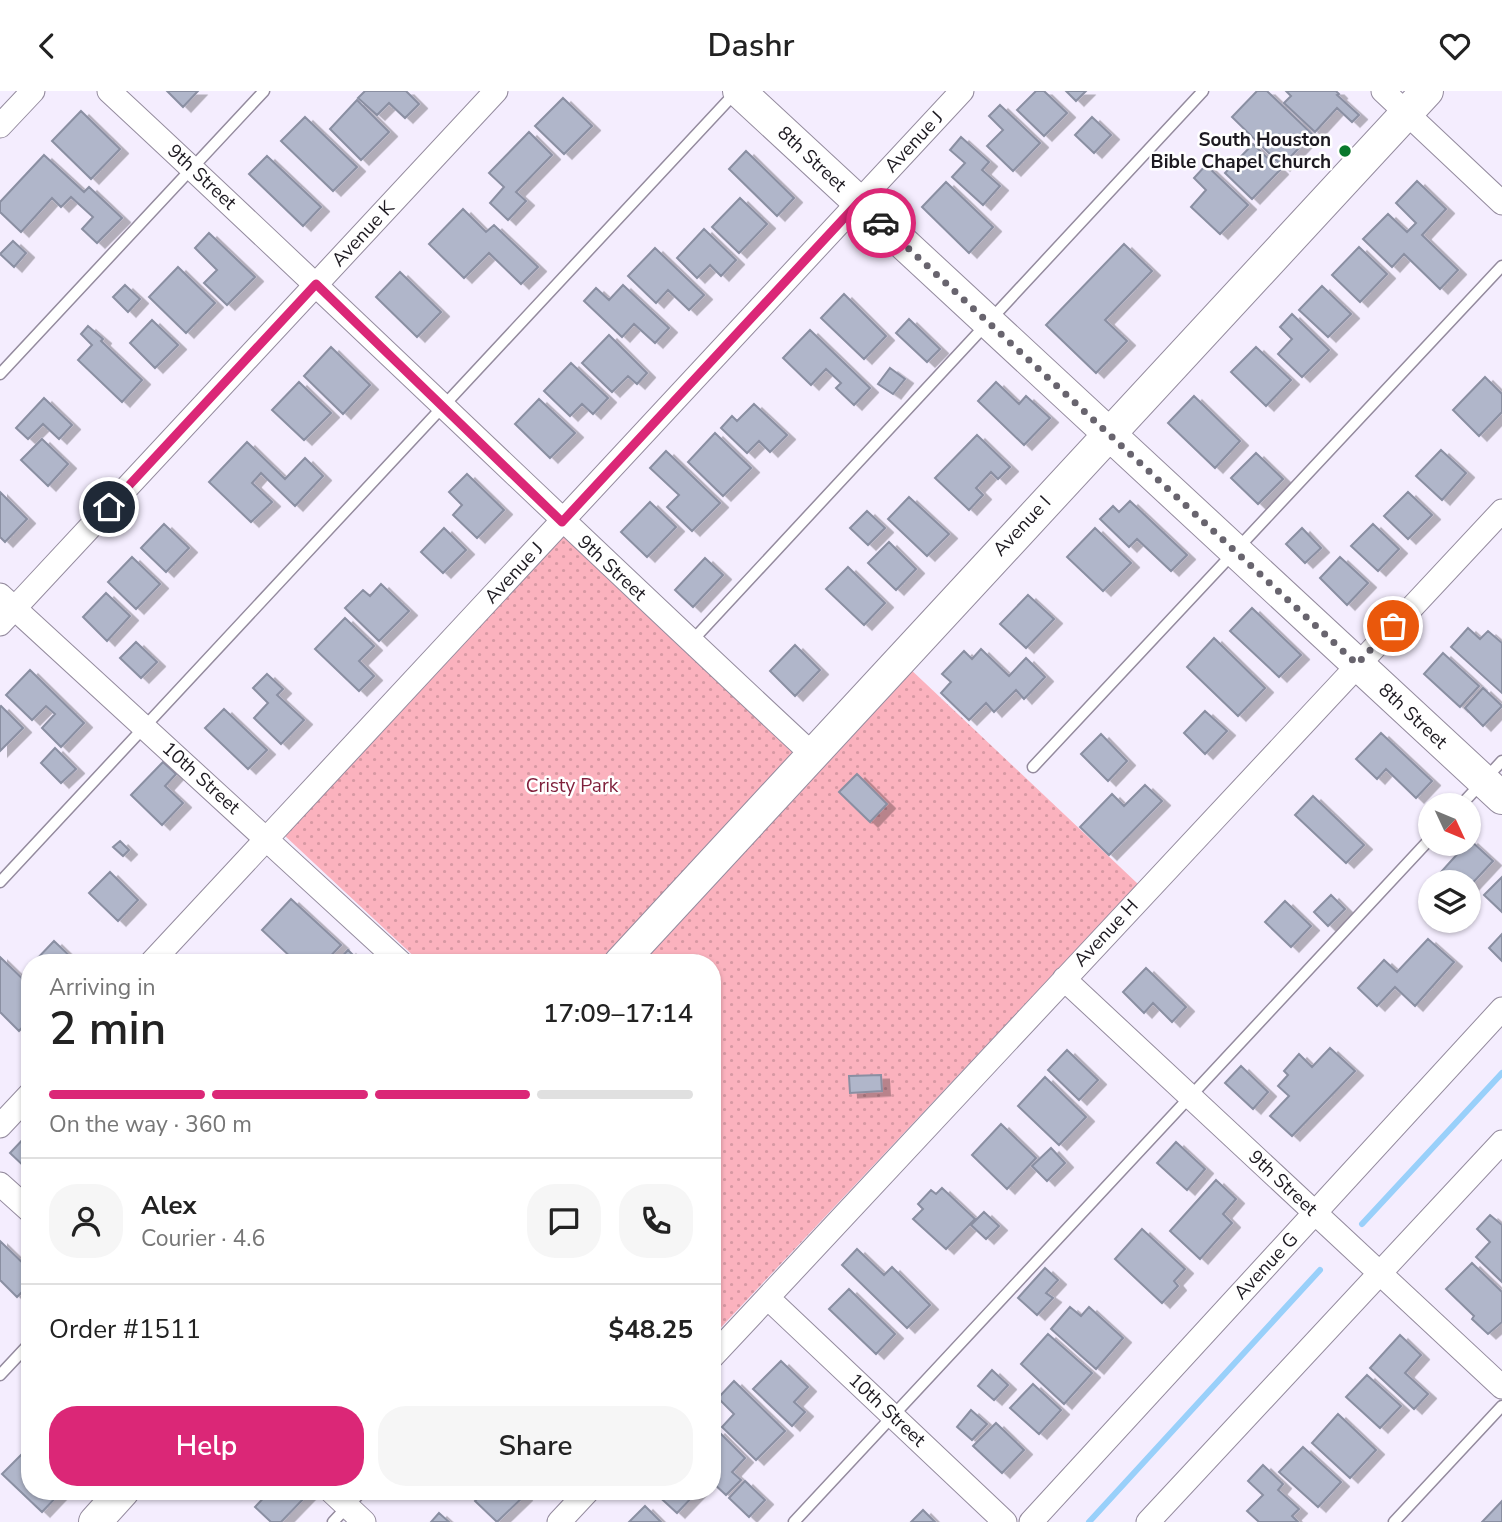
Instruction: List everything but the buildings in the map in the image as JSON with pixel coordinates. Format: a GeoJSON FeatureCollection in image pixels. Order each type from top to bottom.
{"type":"FeatureCollection","features":[{"type":"Feature","properties":{"kind":"street"},"geometry":{"type":"LineString","coordinates":[[0,126],[33,91]]}},
{"type":"Feature","properties":{"kind":"street","name":"9th Street"},"geometry":{"type":"LineString","coordinates":[[109,91],[316,284],[562,522],[812,754]]}},
{"type":"Feature","properties":{"kind":"street","name":"Avenue K"},"geometry":{"type":"LineString","coordinates":[[5,609],[316,284],[496,91]]}},
{"type":"Feature","properties":{"kind":"street","name":"8th Street"},"geometry":{"type":"LineString","coordinates":[[738,91],[1357,664],[1496,780]]}},
{"type":"Feature","properties":{"kind":"street","name":"Avenue J"},"geometry":{"type":"LineString","coordinates":[[159,954],[962,91]]}},
{"type":"Feature","properties":{"kind":"street"},"geometry":{"type":"LineString","coordinates":[[1383,91],[1416,102],[1502,202]]}},
{"type":"Feature","properties":{"kind":"street","name":"Avenue I"},"geometry":{"type":"LineString","coordinates":[[628,954],[1416,102]]}},
{"type":"Feature","properties":{"kind":"street","name":"Avenue H"},"geometry":{"type":"LineString","coordinates":[[721,1348],[1502,511]]}},
{"type":"Feature","properties":{"kind":"street","name":"10th Street"},"geometry":{"type":"LineString","coordinates":[[5,609],[144,727],[267,838],[387,954]]}},
{"type":"Feature","properties":{"kind":"street","name":"9th Street"},"geometry":{"type":"LineString","coordinates":[[1064,979],[1502,1387]]}},
{"type":"Feature","properties":{"kind":"street","name":"Avenue G"},"geometry":{"type":"LineString","coordinates":[[1031,1522],[1502,1009]]}},
{"type":"Feature","properties":{"kind":"street"},"geometry":{"type":"LineString","coordinates":[[0,1126],[21,1104]]}},
{"type":"Feature","properties":{"kind":"street"},"geometry":{"type":"LineString","coordinates":[[1148,1522],[1502,1142]]}},
{"type":"Feature","properties":{"kind":"street"},"geometry":{"type":"LineString","coordinates":[[0,1184],[21,1203]]}},
{"type":"Feature","properties":{"kind":"street","name":"10th Street"},"geometry":{"type":"LineString","coordinates":[[768,1298],[1005,1522]]}},
{"type":"Feature","properties":{"kind":"street"},"geometry":{"type":"LineString","coordinates":[[95,1522],[116,1500]]}},
{"type":"Feature","properties":{"kind":"street"},"geometry":{"type":"LineString","coordinates":[[559,1522],[580,1500]]}},
{"type":"Feature","properties":{"kind":"lane"},"geometry":{"type":"LineString","coordinates":[[0,373],[264,91]]}},
{"type":"Feature","properties":{"kind":"lane"},"geometry":{"type":"LineString","coordinates":[[0,882],[738,91]]}},
{"type":"Feature","properties":{"kind":"lane"},"geometry":{"type":"LineString","coordinates":[[691,642],[1203,91]]}},
{"type":"Feature","properties":{"kind":"lane"},"geometry":{"type":"LineString","coordinates":[[1033,767],[1502,266]]}},
{"type":"Feature","properties":{"kind":"lane"},"geometry":{"type":"LineString","coordinates":[[1478,793],[1496,780]]}},
{"type":"Feature","properties":{"kind":"lane"},"geometry":{"type":"LineString","coordinates":[[794,1522],[1418,852]]}},
{"type":"Feature","properties":{"kind":"lane"},"geometry":{"type":"LineString","coordinates":[[0,1375],[21,1353]]}},
{"type":"Feature","properties":{"kind":"lane"},"geometry":{"type":"LineString","coordinates":[[1394,1522],[1502,1406]]}},
{"type":"Feature","properties":{"kind":"green space","name":"Cristy Park"},"geometry":{"type":"Polygon","coordinates":[[[564,536],[812,766],[907,666],[1138,884],[721,1327],[721,954],[411,954],[284,835],[564,536]]]}},
{"type":"Feature","properties":{"kind":"waterway"},"geometry":{"type":"LineString","coordinates":[[1362,1224],[1502,1073]]}},
{"type":"Feature","properties":{"kind":"waterway"},"geometry":{"type":"LineString","coordinates":[[1089,1522],[1320,1270]]}},
{"type":"Feature","properties":{"kind":"way so far"},"geometry":{"type":"LineString","coordinates":[[881,223],[1357,664],[1393,626]]}},
{"type":"Feature","properties":{"kind":"place","name":"South Houston Bible Chapel Church"},"geometry":{"type":"Point","coordinates":[1345,151]}},
{"type":"Feature","properties":{"kind":"route"},"geometry":{"type":"LineString","coordinates":[[109,507],[316,284],[562,522],[859,202],[881,223]]}}]}
